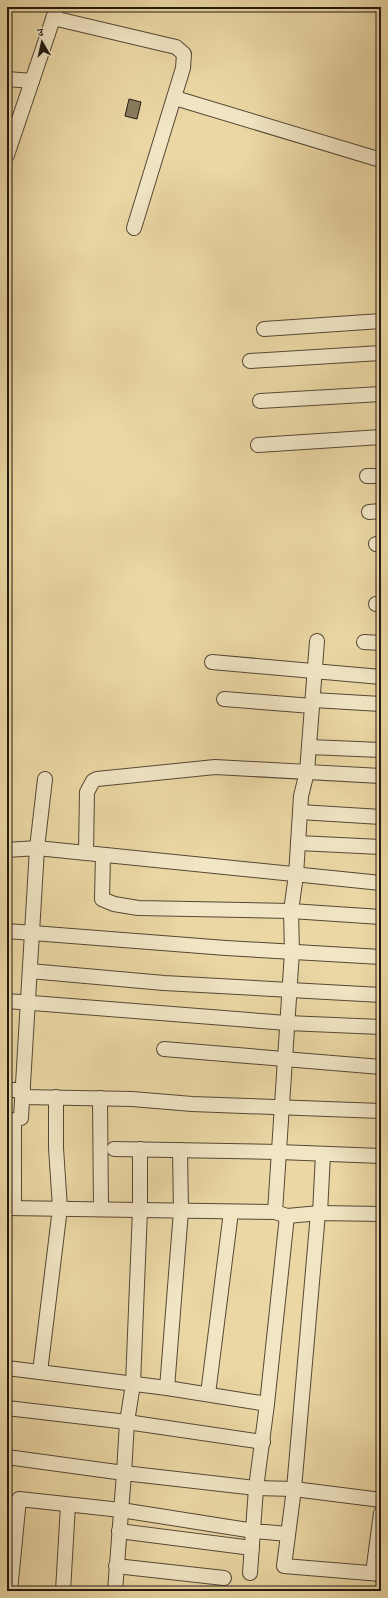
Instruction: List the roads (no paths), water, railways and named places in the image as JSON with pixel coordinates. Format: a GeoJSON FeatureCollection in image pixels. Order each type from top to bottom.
{"type":"FeatureCollection","features":[{"type":"Feature","properties":{"kind":"street"},"geometry":{"type":"LineString","coordinates":[[7,155],[55,12],[181,50],[185,60],[134,228]]}},
{"type":"Feature","properties":{"kind":"street"},"geometry":{"type":"LineString","coordinates":[[7,79],[32,81]]}},
{"type":"Feature","properties":{"kind":"street"},"geometry":{"type":"LineString","coordinates":[[174,98],[381,160]]}},
{"type":"Feature","properties":{"kind":"street"},"geometry":{"type":"LineString","coordinates":[[264,329],[381,321]]}},
{"type":"Feature","properties":{"kind":"street"},"geometry":{"type":"LineString","coordinates":[[250,361],[381,353]]}},
{"type":"Feature","properties":{"kind":"street"},"geometry":{"type":"LineString","coordinates":[[260,401],[381,394]]}},
{"type":"Feature","properties":{"kind":"street"},"geometry":{"type":"LineString","coordinates":[[258,445],[381,437]]}},
{"type":"Feature","properties":{"kind":"street"},"geometry":{"type":"LineString","coordinates":[[367,476],[381,476]]}},
{"type":"Feature","properties":{"kind":"street"},"geometry":{"type":"LineString","coordinates":[[250,1572],[256,1488],[267,1404],[281,1214],[279,1152],[292,952],[292,911],[301,796],[307,772],[317,641]]}},
{"type":"Feature","properties":{"kind":"street"},"geometry":{"type":"LineString","coordinates":[[364,642],[381,643]]}},
{"type":"Feature","properties":{"kind":"street"},"geometry":{"type":"LineString","coordinates":[[212,662],[315,672],[381,676]]}},
{"type":"Feature","properties":{"kind":"street"},"geometry":{"type":"LineString","coordinates":[[224,699],[381,704]]}},
{"type":"Feature","properties":{"kind":"street"},"geometry":{"type":"LineString","coordinates":[[309,747],[381,750]]}},
{"type":"Feature","properties":{"kind":"street"},"geometry":{"type":"LineString","coordinates":[[86,853],[88,792],[92,781],[97,779],[208,768],[381,776]]}},
{"type":"Feature","properties":{"kind":"street"},"geometry":{"type":"LineString","coordinates":[[45,780],[32,932],[23,1094],[18,1119],[11,1208],[281,1214],[381,1214]]}},
{"type":"Feature","properties":{"kind":"street"},"geometry":{"type":"LineString","coordinates":[[300,812],[381,817]]}},
{"type":"Feature","properties":{"kind":"street"},"geometry":{"type":"LineString","coordinates":[[298,843],[381,848]]}},
{"type":"Feature","properties":{"kind":"street"},"geometry":{"type":"LineString","coordinates":[[7,850],[38,848],[381,883]]}},
{"type":"Feature","properties":{"kind":"street"},"geometry":{"type":"LineString","coordinates":[[103,855],[102,899],[114,904],[138,908],[292,911],[381,917]]}},
{"type":"Feature","properties":{"kind":"street"},"geometry":{"type":"LineString","coordinates":[[7,931],[226,948],[381,957]]}},
{"type":"Feature","properties":{"kind":"street"},"geometry":{"type":"LineString","coordinates":[[30,971],[164,983],[381,995]]}},
{"type":"Feature","properties":{"kind":"street"},"geometry":{"type":"LineString","coordinates":[[7,1001],[287,1023],[381,1027]]}},
{"type":"Feature","properties":{"kind":"street"},"geometry":{"type":"LineString","coordinates":[[164,1049],[381,1067]]}},
{"type":"Feature","properties":{"kind":"street"},"geometry":{"type":"LineString","coordinates":[[7,1090],[23,1094],[56,1097],[282,1108],[381,1111]]}},
{"type":"Feature","properties":{"kind":"street"},"geometry":{"type":"LineString","coordinates":[[40,1372],[60,1208],[56,1148],[56,1097]]}},
{"type":"Feature","properties":{"kind":"street"},"geometry":{"type":"LineString","coordinates":[[100,1098],[101,1209]]}},
{"type":"Feature","properties":{"kind":"street"},"geometry":{"type":"LineString","coordinates":[[114,1149],[279,1152],[381,1156]]}},
{"type":"Feature","properties":{"kind":"street"},"geometry":{"type":"LineString","coordinates":[[115,1591],[127,1422],[132,1384],[140,1210],[140,1149]]}},
{"type":"Feature","properties":{"kind":"street"},"geometry":{"type":"LineString","coordinates":[[167,1388],[181,1211],[180,1150]]}},
{"type":"Feature","properties":{"kind":"street"},"geometry":{"type":"LineString","coordinates":[[323,1154],[294,1489],[284,1566],[377,1574],[381,1513]]}},
{"type":"Feature","properties":{"kind":"street"},"geometry":{"type":"LineString","coordinates":[[208,1394],[231,1212]]}},
{"type":"Feature","properties":{"kind":"street"},"geometry":{"type":"LineString","coordinates":[[7,1368],[167,1388],[267,1404]]}},
{"type":"Feature","properties":{"kind":"street"},"geometry":{"type":"LineString","coordinates":[[7,1408],[127,1422],[263,1442]]}},
{"type":"Feature","properties":{"kind":"street"},"geometry":{"type":"LineString","coordinates":[[7,1457],[124,1473],[256,1488],[294,1489],[381,1500]]}},
{"type":"Feature","properties":{"kind":"street"},"geometry":{"type":"LineString","coordinates":[[10,1591],[10,1546],[19,1499],[121,1510],[254,1531],[288,1534]]}},
{"type":"Feature","properties":{"kind":"street"},"geometry":{"type":"LineString","coordinates":[[63,1591],[68,1505]]}},
{"type":"Feature","properties":{"kind":"street"},"geometry":{"type":"LineString","coordinates":[[119,1532],[252,1548]]}},
{"type":"Feature","properties":{"kind":"street"},"geometry":{"type":"LineString","coordinates":[[116,1566],[224,1578]]}}]}
